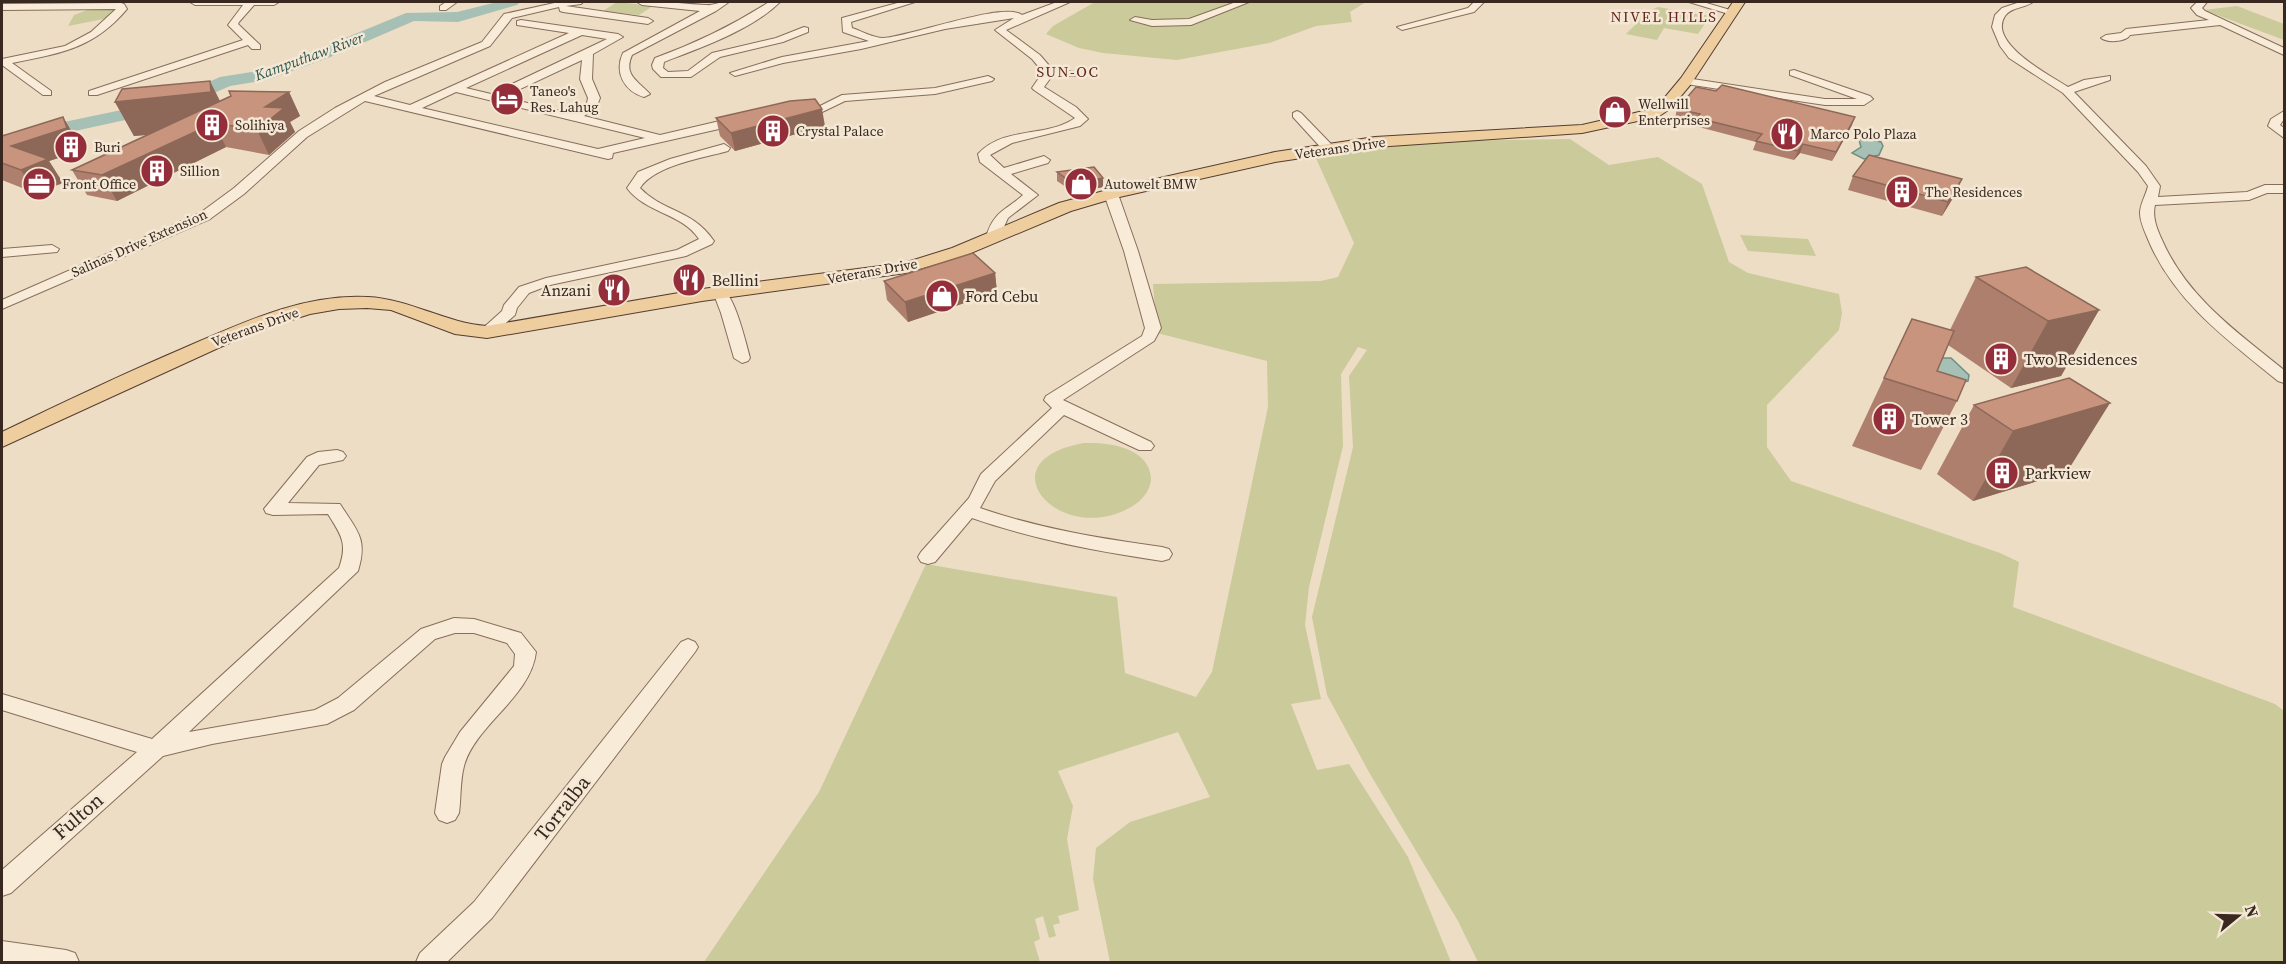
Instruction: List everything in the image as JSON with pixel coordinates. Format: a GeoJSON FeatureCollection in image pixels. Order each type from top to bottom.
{"type":"FeatureCollection","features":[{"type":"Feature","properties":{"kind":"main road","name":"Veterans Drive"},"geometry":{"type":"LineString","coordinates":[[2,440],[138,375],[244,329],[282,315],[310,308],[339,303],[394,305],[462,330],[480,331],[720,292],[906,268],[957,252],[1065,207],[1111,194],[1275,157],[1328,148],[1423,138],[1549,132],[1604,125],[1656,112],[1666,105],[1686,81],[1736,7]]}},
{"type":"Feature","properties":{"kind":"street"},"geometry":{"type":"LineString","coordinates":[[195,2],[274,2]]}},
{"type":"Feature","properties":{"kind":"street"},"geometry":{"type":"LineString","coordinates":[[98,97],[223,59],[249,43],[233,26],[234,21],[251,2]]}},
{"type":"Feature","properties":{"kind":"street","name":"Salinas Drive Extension"},"geometry":{"type":"LineString","coordinates":[[2,305],[204,216],[239,191],[303,134],[362,97],[486,44],[508,16],[546,6],[578,2]]}},
{"type":"Feature","properties":{"kind":"street"},"geometry":{"type":"LineString","coordinates":[[642,2],[713,9]]}},
{"type":"Feature","properties":{"kind":"street"},"geometry":{"type":"LineString","coordinates":[[644,93],[627,78],[622,65],[628,53],[724,2]]}},
{"type":"Feature","properties":{"kind":"street"},"geometry":{"type":"LineString","coordinates":[[775,2],[748,20],[702,44],[659,60],[658,69],[665,75],[691,74],[716,55],[779,40],[804,30]]}},
{"type":"Feature","properties":{"kind":"street"},"geometry":{"type":"LineString","coordinates":[[881,41],[847,30],[846,20],[910,2]]}},
{"type":"Feature","properties":{"kind":"street"},"geometry":{"type":"LineString","coordinates":[[1065,2],[1031,17],[1005,25],[1000,30],[1036,57],[1049,72],[1072,74]]}},
{"type":"Feature","properties":{"kind":"street"},"geometry":{"type":"LineString","coordinates":[[1135,20],[1171,24],[1191,22],[1212,12],[1244,2]]}},
{"type":"Feature","properties":{"kind":"street"},"geometry":{"type":"LineString","coordinates":[[1402,27],[1472,10],[1479,2]]}},
{"type":"Feature","properties":{"kind":"street"},"geometry":{"type":"LineString","coordinates":[[1694,2],[1736,7]]}},
{"type":"Feature","properties":{"kind":"street"},"geometry":{"type":"LineString","coordinates":[[2028,2],[2005,10],[2000,15],[1998,35],[2013,56],[2067,91],[2142,169],[2154,186],[2152,201],[2147,211],[2150,224],[2159,250],[2181,287],[2212,318],[2284,378]]}},
{"type":"Feature","properties":{"kind":"street"},"geometry":{"type":"LineString","coordinates":[[2202,2],[2196,8],[2201,13],[2284,52]]}},
{"type":"Feature","properties":{"kind":"street"},"geometry":{"type":"LineString","coordinates":[[546,6],[642,22],[668,5]]}},
{"type":"Feature","properties":{"kind":"street"},"geometry":{"type":"LineString","coordinates":[[2,7],[121,6],[122,9],[95,34],[68,48],[3,62]]}},
{"type":"Feature","properties":{"kind":"street"},"geometry":{"type":"LineString","coordinates":[[735,73],[782,60],[993,17],[1031,17]]}},
{"type":"Feature","properties":{"kind":"street"},"geometry":{"type":"LineString","coordinates":[[2106,38],[2125,36],[2126,32],[2222,22]]}},
{"type":"Feature","properties":{"kind":"street"},"geometry":{"type":"LineString","coordinates":[[494,97],[618,37],[520,23]]}},
{"type":"Feature","properties":{"kind":"street"},"geometry":{"type":"LineString","coordinates":[[412,108],[580,32]]}},
{"type":"Feature","properties":{"kind":"street"},"geometry":{"type":"LineString","coordinates":[[640,45],[665,50],[681,43],[702,44]]}},
{"type":"Feature","properties":{"kind":"street"},"geometry":{"type":"LineString","coordinates":[[577,116],[593,104],[594,98],[586,79],[588,53]]}},
{"type":"Feature","properties":{"kind":"street"},"geometry":{"type":"LineString","coordinates":[[3,62],[47,93]]}},
{"type":"Feature","properties":{"kind":"street"},"geometry":{"type":"LineString","coordinates":[[993,237],[1000,215],[1031,195],[1000,173],[983,156],[991,148],[1021,136],[1068,126],[1082,119],[1057,99],[1038,88],[1049,72]]}},
{"type":"Feature","properties":{"kind":"street"},"geometry":{"type":"LineString","coordinates":[[1686,81],[1825,102],[1856,103],[1867,99],[1794,73]]}},
{"type":"Feature","properties":{"kind":"street"},"geometry":{"type":"LineString","coordinates":[[2067,91],[2088,82],[2106,78]]}},
{"type":"Feature","properties":{"kind":"street"},"geometry":{"type":"LineString","coordinates":[[786,111],[818,111],[842,98],[935,91],[988,79]]}},
{"type":"Feature","properties":{"kind":"street"},"geometry":{"type":"LineString","coordinates":[[456,89],[577,116],[661,138]]}},
{"type":"Feature","properties":{"kind":"street"},"geometry":{"type":"LineString","coordinates":[[362,97],[618,157]]}},
{"type":"Feature","properties":{"kind":"street"},"geometry":{"type":"LineString","coordinates":[[2284,114],[2275,121],[2274,126],[2284,134]]}},
{"type":"Feature","properties":{"kind":"street"},"geometry":{"type":"LineString","coordinates":[[1297,115],[1328,148]]}},
{"type":"Feature","properties":{"kind":"street"},"geometry":{"type":"LineString","coordinates":[[597,153],[753,117]]}},
{"type":"Feature","properties":{"kind":"street"},"geometry":{"type":"LineString","coordinates":[[480,331],[510,312],[509,308],[524,290],[546,282],[681,253],[707,241],[704,235],[681,215],[649,203],[633,188],[642,175],[674,162],[724,148]]}},
{"type":"Feature","properties":{"kind":"street"},"geometry":{"type":"LineString","coordinates":[[1000,173],[1044,160]]}},
{"type":"Feature","properties":{"kind":"street"},"geometry":{"type":"LineString","coordinates":[[2152,201],[2249,196],[2265,189],[2284,189]]}},
{"type":"Feature","properties":{"kind":"street"},"geometry":{"type":"LineString","coordinates":[[1111,194],[1131,251],[1153,327],[1149,338],[1052,399],[1062,408],[1145,446]]}},
{"type":"Feature","properties":{"kind":"street"},"geometry":{"type":"LineString","coordinates":[[2,253],[52,249]]}},
{"type":"Feature","properties":{"kind":"street"},"geometry":{"type":"LineString","coordinates":[[720,292],[729,313],[742,358]]}},
{"type":"Feature","properties":{"kind":"street"},"geometry":{"type":"LineString","coordinates":[[928,557],[977,500],[987,478],[1062,408]]}},
{"type":"Feature","properties":{"kind":"street","name":"Fulton"},"geometry":{"type":"LineString","coordinates":[[2,885],[156,749],[348,571],[353,556],[353,540],[333,508],[273,509],[313,461],[318,458],[337,456]]}},
{"type":"Feature","properties":{"kind":"street"},"geometry":{"type":"LineString","coordinates":[[968,510],[1011,525],[1074,542],[1162,554]]}},
{"type":"Feature","properties":{"kind":"street"},"geometry":{"type":"LineString","coordinates":[[2,702],[156,749],[212,735],[319,718],[346,704],[428,634],[454,625],[474,626],[513,638],[526,652],[524,668],[468,738],[453,764],[447,813]]}},
{"type":"Feature","properties":{"kind":"street","name":"Torralba"},"geometry":{"type":"LineString","coordinates":[[429,963],[483,910],[688,647]]}},
{"type":"Feature","properties":{"kind":"street"},"geometry":{"type":"LineString","coordinates":[[2,953],[66,963]]}},
{"type":"Feature","properties":{"kind":"green space"},"geometry":{"type":"Polygon","coordinates":[[[617,2],[653,6],[639,15],[603,11],[617,2]]]}},
{"type":"Feature","properties":{"kind":"green space"},"geometry":{"type":"Polygon","coordinates":[[[1095,2],[1366,2],[1350,12],[1352,22],[1316,26],[1269,43],[1177,60],[1103,53],[1079,48],[1046,34],[1053,26],[1095,2]]]}},
{"type":"Feature","properties":{"kind":"green space"},"geometry":{"type":"Polygon","coordinates":[[[2237,6],[2284,24],[2284,40],[2204,10],[2237,6]]]}},
{"type":"Feature","properties":{"kind":"green space"},"geometry":{"type":"Polygon","coordinates":[[[1658,7],[1710,16],[1698,34],[1664,28],[1657,40],[1626,34],[1649,11],[1658,7]]]}},
{"type":"Feature","properties":{"kind":"green space"},"geometry":{"type":"Polygon","coordinates":[[[93,8],[122,9],[114,17],[68,26],[74,15],[93,8]]]}},
{"type":"Feature","properties":{"kind":"green space"},"geometry":{"type":"Polygon","coordinates":[[[1570,139],[1609,165],[1658,157],[1702,184],[1729,262],[1748,273],[1839,294],[1842,313],[1839,330],[1767,405],[1767,447],[1791,481],[2000,553],[2019,562],[2013,607],[2275,704],[2284,711],[2284,962],[1478,962],[1458,921],[1370,774],[1327,695],[1312,617],[1353,447],[1349,376],[1367,350],[1358,347],[1341,374],[1343,446],[1309,587],[1305,625],[1321,699],[1291,704],[1317,770],[1349,764],[1408,857],[1451,962],[1110,962],[1093,879],[1096,848],[1130,822],[1210,797],[1178,732],[1058,771],[1073,806],[1067,839],[1079,910],[1058,916],[1060,923],[1053,925],[1056,936],[1049,938],[1043,916],[1035,919],[1040,939],[1034,942],[1040,962],[704,962],[819,792],[926,564],[1117,597],[1125,673],[1196,697],[1212,672],[1268,407],[1267,361],[1157,333],[1153,284],[1321,281],[1338,277],[1354,243],[1315,156],[1437,141],[1570,139]]]}},
{"type":"Feature","properties":{"kind":"green space"},"geometry":{"type":"Polygon","coordinates":[[[1740,235],[1808,239],[1816,256],[1748,251],[1740,235]]]}},
{"type":"Feature","properties":{"kind":"green space"},"geometry":{"type":"Polygon","coordinates":[[[1084,443],[1115,445],[1126,448],[1143,459],[1149,468],[1151,478],[1148,491],[1139,502],[1104,517],[1079,517],[1058,510],[1043,497],[1035,482],[1038,466],[1054,453],[1084,443]]]}},
{"type":"Feature","properties":{"kind":"shaded area"},"geometry":{"type":"Polygon","coordinates":[[[1864,138],[1881,142],[1883,146],[1879,155],[1864,159],[1852,153],[1861,147],[1859,140],[1864,138]]]}},
{"type":"Feature","properties":{"kind":"shaded area"},"geometry":{"type":"Polygon","coordinates":[[[1915,358],[1951,358],[1969,375],[1968,381],[1947,385],[1915,358]]]}},
{"type":"Feature","properties":{"kind":"building"},"geometry":{"type":"Polygon","coordinates":[[[210,81],[211,92],[115,102],[122,89],[210,81]]]}},
{"type":"Feature","properties":{"kind":"building","name":"Marco Polo Plaza"},"geometry":{"type":"Polygon","coordinates":[[[1722,85],[1855,117],[1836,152],[1803,144],[1798,151],[1756,141],[1762,134],[1697,118],[1700,114],[1677,109],[1696,87],[1716,91],[1722,85]]]}},
{"type":"Feature","properties":{"kind":"building"},"geometry":{"type":"Polygon","coordinates":[[[229,91],[289,92],[265,107],[284,108],[257,130],[214,123],[102,175],[72,170],[231,96],[229,91]]]}},
{"type":"Feature","properties":{"kind":"building"},"geometry":{"type":"Polygon","coordinates":[[[815,99],[822,109],[731,133],[716,118],[790,101],[815,99]]]}},
{"type":"Feature","properties":{"kind":"building"},"geometry":{"type":"Polygon","coordinates":[[[63,117],[67,128],[11,146],[48,159],[21,170],[2,163],[2,136],[63,117]]]}},
{"type":"Feature","properties":{"kind":"building"},"geometry":{"type":"Polygon","coordinates":[[[1869,155],[1962,179],[1948,202],[1853,176],[1869,155]]]}},
{"type":"Feature","properties":{"kind":"building"},"geometry":{"type":"Polygon","coordinates":[[[1094,167],[1103,178],[1074,184],[1057,172],[1094,167]]]}},
{"type":"Feature","properties":{"kind":"building"},"geometry":{"type":"Polygon","coordinates":[[[973,253],[995,273],[905,302],[884,281],[973,253]]]}},
{"type":"Feature","properties":{"kind":"building"},"geometry":{"type":"Polygon","coordinates":[[[2026,267],[2099,310],[2048,321],[1976,277],[2026,267]]]}},
{"type":"Feature","properties":{"kind":"building"},"geometry":{"type":"Polygon","coordinates":[[[1912,319],[1954,331],[1937,371],[1966,380],[1957,401],[1884,378],[1912,319]]]}},
{"type":"Feature","properties":{"kind":"building"},"geometry":{"type":"Polygon","coordinates":[[[2069,378],[2110,403],[2013,431],[1974,405],[2069,378]]]}},
{"type":"Feature","properties":{"kind":"waterway","name":"Kamputhaw River"},"geometry":{"type":"LineString","coordinates":[[2,141],[174,104],[226,81],[261,76],[322,54],[412,16],[458,17],[512,2]]}},
{"type":"Feature","properties":{"kind":"place","name":"Taneo's Res. Lahug"},"geometry":{"type":"Point","coordinates":[507,99]}},
{"type":"Feature","properties":{"kind":"place","name":"Wellwill Enterprises"},"geometry":{"type":"Point","coordinates":[1615,112]}},
{"type":"Feature","properties":{"kind":"place","name":"Solihiya"},"geometry":{"type":"Point","coordinates":[212,125]}},
{"type":"Feature","properties":{"kind":"place","name":"Crystal Palace"},"geometry":{"type":"Point","coordinates":[773,131]}},
{"type":"Feature","properties":{"kind":"place","name":"Marco Polo Plaza"},"geometry":{"type":"Point","coordinates":[1787,134]}},
{"type":"Feature","properties":{"kind":"place","name":"Buri"},"geometry":{"type":"Point","coordinates":[71,147]}},
{"type":"Feature","properties":{"kind":"place","name":"Sillion"},"geometry":{"type":"Point","coordinates":[157,171]}},
{"type":"Feature","properties":{"kind":"place","name":"Front Office"},"geometry":{"type":"Point","coordinates":[39,184]}},
{"type":"Feature","properties":{"kind":"place","name":"Autowelt BMW"},"geometry":{"type":"Point","coordinates":[1081,184]}},
{"type":"Feature","properties":{"kind":"place","name":"The Residences"},"geometry":{"type":"Point","coordinates":[1902,192]}},
{"type":"Feature","properties":{"kind":"place","name":"Bellini"},"geometry":{"type":"Point","coordinates":[689,280]}},
{"type":"Feature","properties":{"kind":"place","name":"Anzani"},"geometry":{"type":"Point","coordinates":[614,290]}},
{"type":"Feature","properties":{"kind":"place","name":"Ford Cebu"},"geometry":{"type":"Point","coordinates":[942,296]}},
{"type":"Feature","properties":{"kind":"place","name":"Two Residences"},"geometry":{"type":"Point","coordinates":[2001,359]}},
{"type":"Feature","properties":{"kind":"place","name":"Tower 3"},"geometry":{"type":"Point","coordinates":[1889,419]}},
{"type":"Feature","properties":{"kind":"place","name":"Parkview"},"geometry":{"type":"Point","coordinates":[2002,473]}},
{"type":"Feature","properties":{"kind":"district","name":"NIVEL HILLS"},"geometry":{"type":"Point","coordinates":[1664,16]}},
{"type":"Feature","properties":{"kind":"district","name":"SUN-OC"},"geometry":{"type":"Point","coordinates":[1068,71]}}]}
